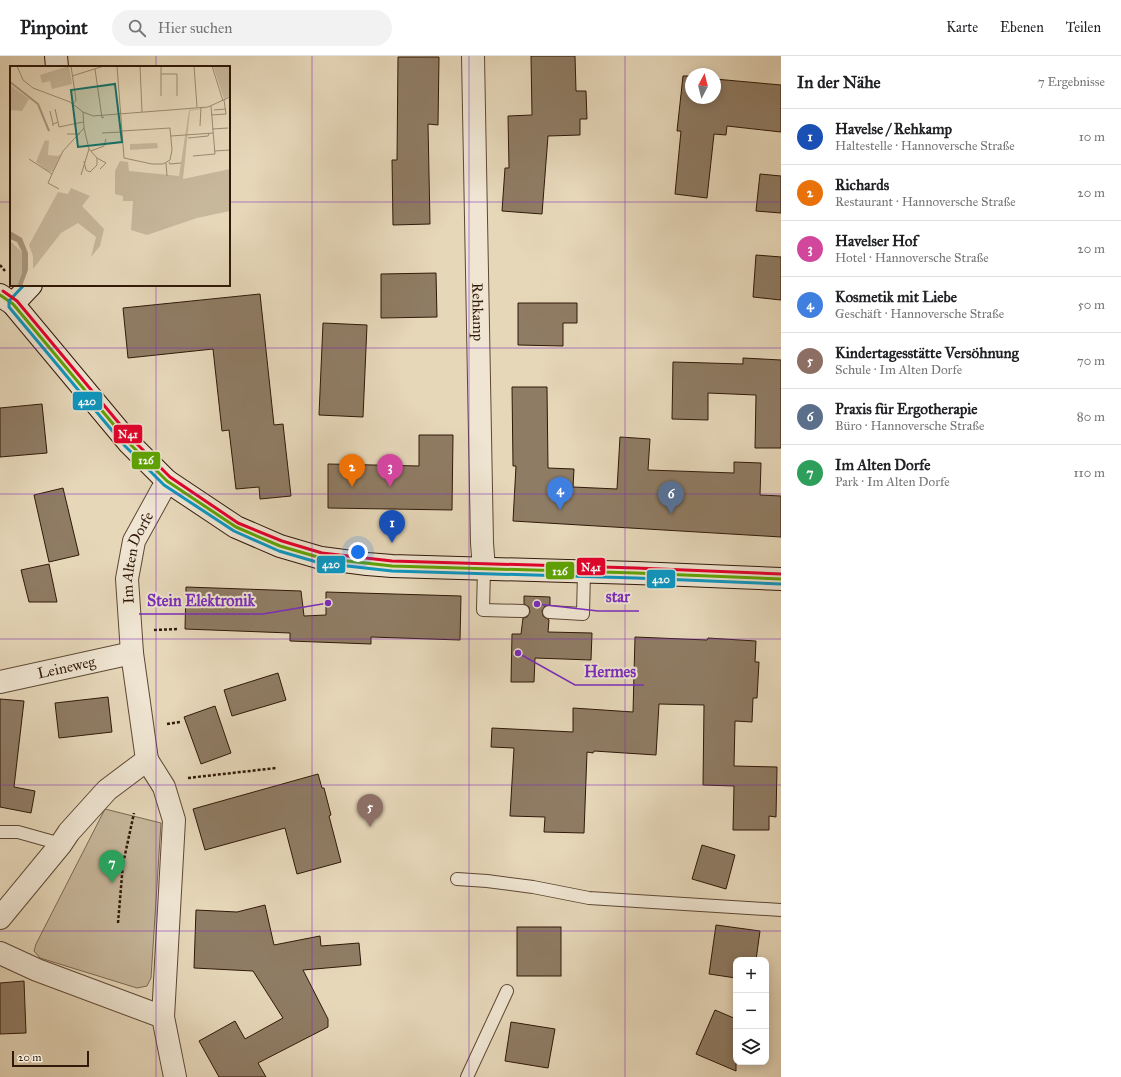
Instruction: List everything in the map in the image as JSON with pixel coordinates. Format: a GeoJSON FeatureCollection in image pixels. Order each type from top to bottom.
{"type":"FeatureCollection","features":[{"type":"Feature","properties":{"kind":"street"},"geometry":{"type":"LineString","coordinates":[[56,56],[57,66]]}},
{"type":"Feature","properties":{"kind":"street","name":"Rehkamp"},"geometry":{"type":"LineString","coordinates":[[473,56],[482,543],[484,569]]}},
{"type":"Feature","properties":{"kind":"street"},"geometry":{"type":"LineString","coordinates":[[29,286],[6,300],[129,443],[167,481],[221,518],[236,527],[280,546],[321,558],[385,566],[781,579]]}},
{"type":"Feature","properties":{"kind":"street","name":"Im Alten Dorfe"},"geometry":{"type":"LineString","coordinates":[[167,481],[134,541],[127,579],[132,653],[147,760],[164,788],[174,820],[163,1017],[175,1077]]}},
{"type":"Feature","properties":{"kind":"street","name":"Leineweg"},"geometry":{"type":"LineString","coordinates":[[0,682],[132,653]]}},
{"type":"Feature","properties":{"kind":"street"},"geometry":{"type":"LineString","coordinates":[[0,918],[61,844],[69,832],[107,790],[147,760]]}},
{"type":"Feature","properties":{"kind":"street"},"geometry":{"type":"LineString","coordinates":[[0,953],[37,970],[163,1017]]}},
{"type":"Feature","properties":{"kind":"lane"},"geometry":{"type":"LineString","coordinates":[[484,569],[483,610],[523,611]]}},
{"type":"Feature","properties":{"kind":"lane"},"geometry":{"type":"LineString","coordinates":[[549,612],[582,614],[584,572]]}},
{"type":"Feature","properties":{"kind":"lane"},"geometry":{"type":"LineString","coordinates":[[0,832],[18,832],[61,844]]}},
{"type":"Feature","properties":{"kind":"lane"},"geometry":{"type":"LineString","coordinates":[[457,879],[533,887],[589,898],[781,910]]}},
{"type":"Feature","properties":{"kind":"lane"},"geometry":{"type":"LineString","coordinates":[[467,1077],[507,991]]}},
{"type":"Feature","properties":{"kind":"path"},"geometry":{"type":"LineString","coordinates":[[188,778],[276,768]]}},
{"type":"Feature","properties":{"kind":"path"},"geometry":{"type":"LineString","coordinates":[[118,923],[123,864],[134,813]]}},
{"type":"Feature","properties":{"kind":"shaded area"},"geometry":{"type":"Polygon","coordinates":[[[105,809],[161,823],[151,978],[147,986],[137,988],[40,958],[34,951],[36,944],[105,809]]]}},
{"type":"Feature","properties":{"kind":"building"},"geometry":{"type":"Polygon","coordinates":[[[531,56],[575,56],[576,91],[586,91],[587,119],[580,119],[580,135],[548,136],[542,214],[502,211],[505,168],[509,168],[508,116],[532,115],[531,56]]]}},
{"type":"Feature","properties":{"kind":"building"},"geometry":{"type":"Polygon","coordinates":[[[398,57],[439,57],[438,125],[428,124],[430,224],[393,225],[392,160],[397,160],[398,57]]]}},
{"type":"Feature","properties":{"kind":"building"},"geometry":{"type":"Polygon","coordinates":[[[683,76],[685,76],[685,104],[721,104],[721,80],[781,85],[781,132],[727,126],[726,135],[714,134],[707,198],[675,194],[681,131],[677,131],[683,76]]]}},
{"type":"Feature","properties":{"kind":"building"},"geometry":{"type":"Polygon","coordinates":[[[760,174],[781,176],[781,213],[756,211],[760,174]]]}},
{"type":"Feature","properties":{"kind":"building"},"geometry":{"type":"Polygon","coordinates":[[[756,255],[781,257],[781,300],[753,297],[756,255]]]}},
{"type":"Feature","properties":{"kind":"building"},"geometry":{"type":"Polygon","coordinates":[[[436,273],[437,317],[381,318],[381,274],[436,273]]]}},
{"type":"Feature","properties":{"kind":"building"},"geometry":{"type":"Polygon","coordinates":[[[260,294],[274,425],[283,424],[291,496],[260,499],[259,487],[236,489],[229,430],[222,431],[213,349],[128,358],[123,308],[260,294]]]}},
{"type":"Feature","properties":{"kind":"building"},"geometry":{"type":"Polygon","coordinates":[[[518,303],[577,303],[577,323],[563,323],[563,346],[518,345],[518,303]]]}},
{"type":"Feature","properties":{"kind":"building"},"geometry":{"type":"Polygon","coordinates":[[[323,323],[367,325],[363,417],[319,415],[323,323]]]}},
{"type":"Feature","properties":{"kind":"building"},"geometry":{"type":"Polygon","coordinates":[[[743,358],[781,360],[781,448],[755,448],[756,395],[708,393],[708,420],[672,419],[673,362],[743,364],[743,358]]]}},
{"type":"Feature","properties":{"kind":"building"},"geometry":{"type":"Polygon","coordinates":[[[512,387],[547,387],[548,468],[574,469],[573,487],[617,489],[620,437],[650,439],[648,470],[734,473],[734,462],[761,463],[760,495],[781,496],[781,537],[513,521],[516,466],[513,466],[512,387]]]}},
{"type":"Feature","properties":{"kind":"building"},"geometry":{"type":"Polygon","coordinates":[[[42,404],[47,453],[0,457],[0,408],[42,404]]]}},
{"type":"Feature","properties":{"kind":"building"},"geometry":{"type":"Polygon","coordinates":[[[419,435],[453,435],[452,510],[328,508],[328,464],[419,466],[419,435]]]}},
{"type":"Feature","properties":{"kind":"building"},"geometry":{"type":"Polygon","coordinates":[[[63,488],[79,555],[49,562],[34,495],[63,488]]]}},
{"type":"Feature","properties":{"kind":"building"},"geometry":{"type":"Polygon","coordinates":[[[49,564],[57,602],[29,602],[21,570],[49,564]]]}},
{"type":"Feature","properties":{"kind":"building"},"geometry":{"type":"Polygon","coordinates":[[[186,587],[301,591],[304,616],[326,615],[326,592],[461,596],[460,640],[371,637],[371,644],[290,641],[290,633],[185,629],[186,587]]]}},
{"type":"Feature","properties":{"kind":"building"},"geometry":{"type":"Polygon","coordinates":[[[524,596],[550,597],[550,605],[545,606],[542,611],[543,616],[549,620],[548,632],[592,633],[591,660],[535,658],[534,682],[511,682],[512,634],[521,634],[523,618],[527,617],[530,612],[529,607],[524,604],[524,596]]]}},
{"type":"Feature","properties":{"kind":"building"},"geometry":{"type":"Polygon","coordinates":[[[635,637],[707,640],[708,638],[756,641],[755,662],[759,662],[757,698],[753,698],[752,722],[735,721],[734,766],[777,767],[776,817],[769,816],[769,830],[733,830],[734,786],[703,785],[704,705],[659,704],[656,755],[594,751],[593,753],[587,752],[584,833],[544,832],[545,817],[510,816],[514,748],[491,747],[492,728],[573,732],[573,708],[633,712],[635,637]]]}},
{"type":"Feature","properties":{"kind":"building"},"geometry":{"type":"Polygon","coordinates":[[[278,673],[286,700],[232,716],[224,690],[278,673]]]}},
{"type":"Feature","properties":{"kind":"building"},"geometry":{"type":"Polygon","coordinates":[[[108,697],[112,732],[59,738],[55,703],[108,697]]]}},
{"type":"Feature","properties":{"kind":"building"},"geometry":{"type":"Polygon","coordinates":[[[0,699],[24,701],[14,787],[35,791],[31,813],[0,807],[0,699]]]}},
{"type":"Feature","properties":{"kind":"building"},"geometry":{"type":"Polygon","coordinates":[[[215,706],[231,753],[201,764],[184,717],[215,706]]]}},
{"type":"Feature","properties":{"kind":"building"},"geometry":{"type":"Polygon","coordinates":[[[318,774],[322,788],[324,788],[331,815],[329,816],[341,862],[297,874],[285,828],[205,850],[193,809],[318,774]]]}},
{"type":"Feature","properties":{"kind":"building"},"geometry":{"type":"Polygon","coordinates":[[[702,845],[735,855],[726,889],[692,879],[702,845]]]}},
{"type":"Feature","properties":{"kind":"building"},"geometry":{"type":"Polygon","coordinates":[[[265,905],[274,945],[320,936],[321,946],[359,943],[361,965],[303,970],[328,1019],[328,1027],[258,1063],[266,1077],[219,1077],[199,1041],[235,1021],[245,1039],[283,1018],[253,971],[194,968],[196,910],[237,912],[265,905]]]}},
{"type":"Feature","properties":{"kind":"building"},"geometry":{"type":"Polygon","coordinates":[[[716,925],[760,931],[756,957],[733,957],[733,978],[709,974],[716,925]]]}},
{"type":"Feature","properties":{"kind":"building"},"geometry":{"type":"Polygon","coordinates":[[[517,927],[561,927],[561,976],[517,976],[517,927]]]}},
{"type":"Feature","properties":{"kind":"building"},"geometry":{"type":"Polygon","coordinates":[[[24,981],[26,1033],[0,1034],[0,983],[24,981]]]}},
{"type":"Feature","properties":{"kind":"building"},"geometry":{"type":"Polygon","coordinates":[[[715,1010],[733,1018],[733,1065],[736,1065],[736,1071],[696,1054],[715,1010]]]}},
{"type":"Feature","properties":{"kind":"building"},"geometry":{"type":"Polygon","coordinates":[[[511,1022],[555,1029],[548,1068],[505,1061],[511,1022]]]}},
{"type":"Feature","properties":{"kind":"transit line","name":"420"},"geometry":{"type":"LineString","coordinates":[[23,286],[9,301],[9,307],[125,446],[164,485],[234,531],[279,551],[320,563],[392,571],[781,584]]}},
{"type":"Feature","properties":{"kind":"transit line","name":"N41"},"geometry":{"type":"LineString","coordinates":[[3,291],[17,301],[133,440],[170,477],[238,523],[282,541],[322,553],[392,561],[781,574]]}},
{"type":"Feature","properties":{"kind":"transit line","name":"126"},"geometry":{"type":"LineString","coordinates":[[0,295],[13,304],[129,443],[167,481],[236,527],[280,546],[321,558],[392,566],[781,579]]}},
{"type":"Feature","properties":{"kind":"place","name":"Richards"},"geometry":{"type":"Point","coordinates":[352,487]}},
{"type":"Feature","properties":{"kind":"place","name":"Havelser Hof"},"geometry":{"type":"Point","coordinates":[390,487]}},
{"type":"Feature","properties":{"kind":"place","name":"Kosmetik mit Liebe"},"geometry":{"type":"Point","coordinates":[560,510]}},
{"type":"Feature","properties":{"kind":"place","name":"Praxis für Ergotherapie"},"geometry":{"type":"Point","coordinates":[671,514]}},
{"type":"Feature","properties":{"kind":"place","name":"Havelse / Rehkamp"},"geometry":{"type":"Point","coordinates":[392,543]}},
{"type":"Feature","properties":{"kind":"place","name":"Stein Elektronik"},"geometry":{"type":"Point","coordinates":[328,603]}},
{"type":"Feature","properties":{"kind":"place","name":"star"},"geometry":{"type":"Point","coordinates":[537,604]}},
{"type":"Feature","properties":{"kind":"place","name":"Hermes"},"geometry":{"type":"Point","coordinates":[518,653]}},
{"type":"Feature","properties":{"kind":"place","name":"Kindertagesstätte Versöhnung"},"geometry":{"type":"Point","coordinates":[370,827]}},
{"type":"Feature","properties":{"kind":"place","name":"Im Alten Dorfe"},"geometry":{"type":"Point","coordinates":[112,883]}}]}
